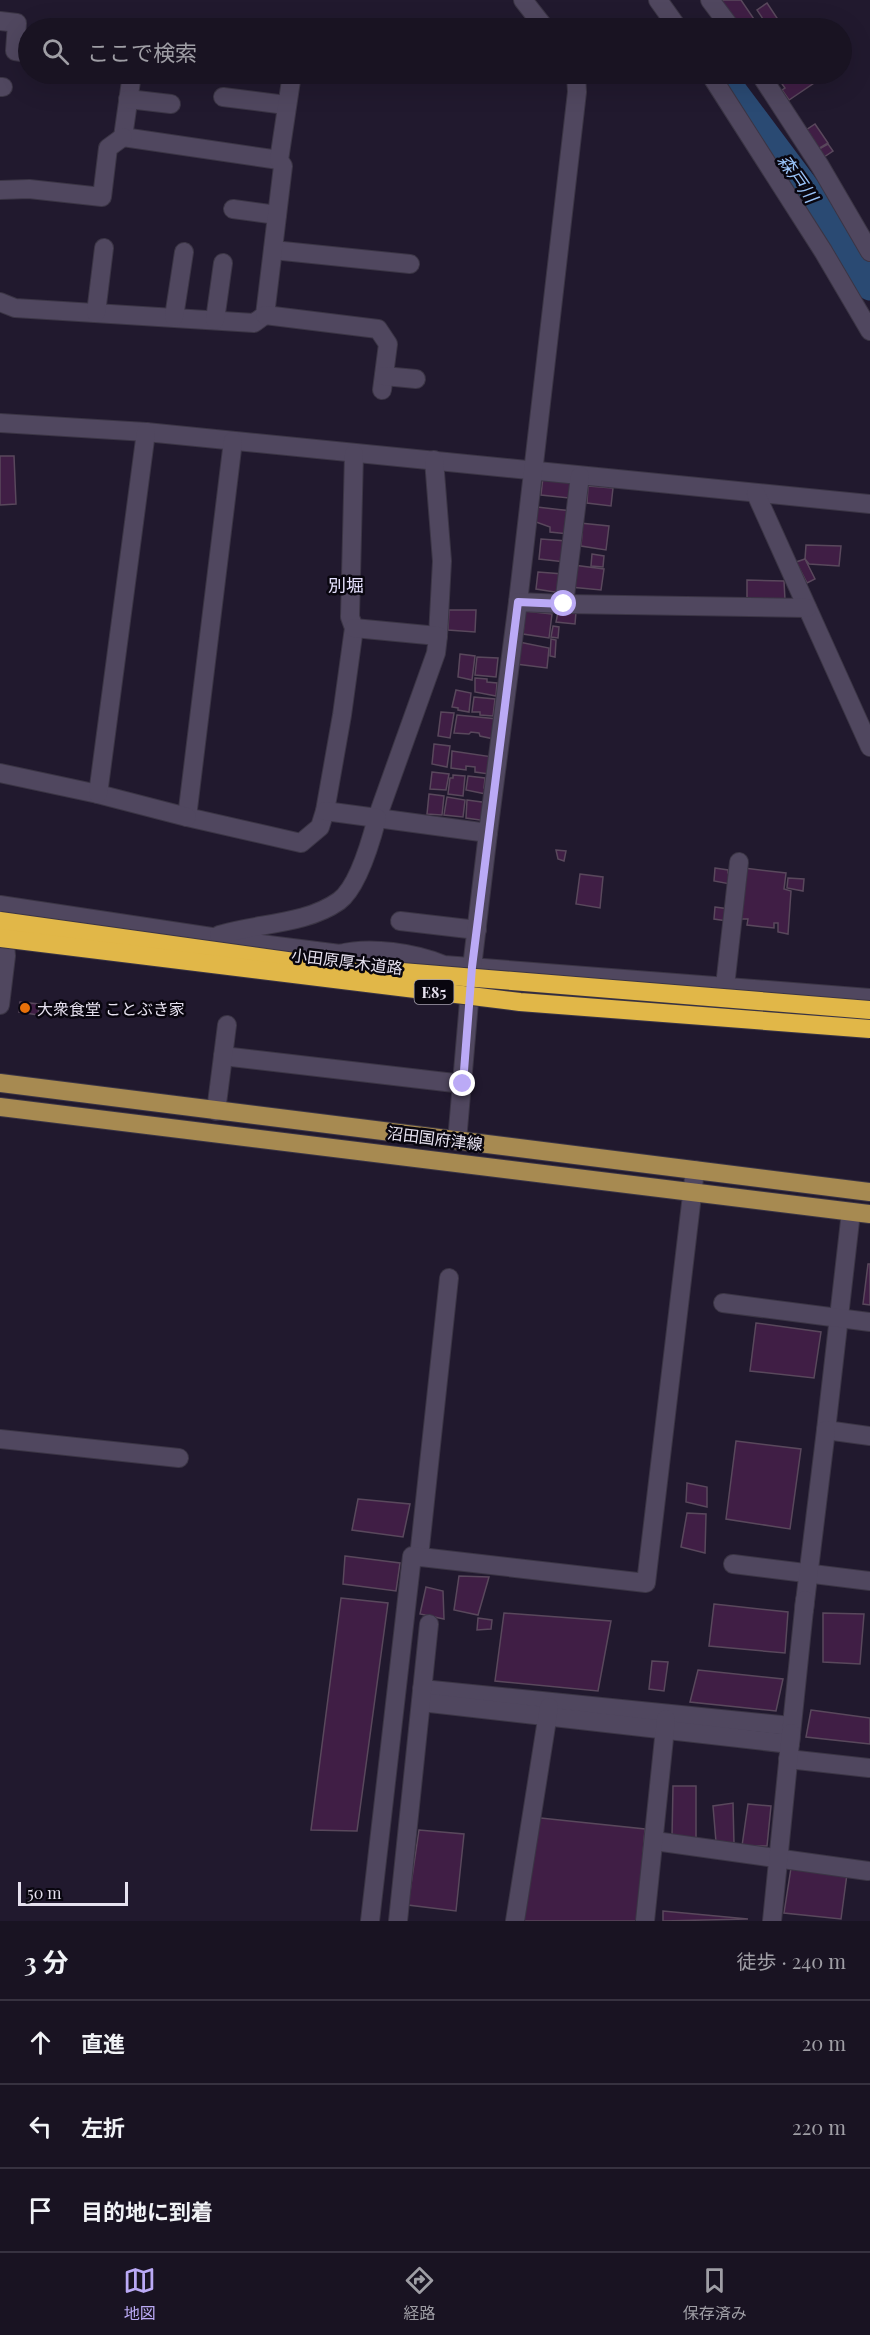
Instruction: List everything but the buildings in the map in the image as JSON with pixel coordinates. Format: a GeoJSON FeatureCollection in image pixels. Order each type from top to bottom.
{"type":"FeatureCollection","features":[{"type":"Feature","properties":{"kind":"highway","name":"小田原厚木道路"},"geometry":{"type":"LineString","coordinates":[[0,906],[316,965],[870,1010]]}},
{"type":"Feature","properties":{"kind":"highway","name":"小田原厚木道路"},"geometry":{"type":"LineString","coordinates":[[0,938],[520,1002],[870,1029]]}},
{"type":"Feature","properties":{"kind":"main road","name":"沼田国府津線"},"geometry":{"type":"LineString","coordinates":[[0,1083],[870,1192]]}},
{"type":"Feature","properties":{"kind":"main road","name":"沼田国府津線"},"geometry":{"type":"LineString","coordinates":[[0,1107],[870,1214]]}},
{"type":"Feature","properties":{"kind":"street"},"geometry":{"type":"LineString","coordinates":[[523,0],[537,18]]}},
{"type":"Feature","properties":{"kind":"street"},"geometry":{"type":"LineString","coordinates":[[658,0],[671,18]]}},
{"type":"Feature","properties":{"kind":"street"},"geometry":{"type":"LineString","coordinates":[[710,0],[723,18]]}},
{"type":"Feature","properties":{"kind":"street"},"geometry":{"type":"LineString","coordinates":[[0,21],[17,23],[15,51],[18,51]]}},
{"type":"Feature","properties":{"kind":"street"},"geometry":{"type":"LineString","coordinates":[[123,137],[130,84]]}},
{"type":"Feature","properties":{"kind":"street"},"geometry":{"type":"LineString","coordinates":[[265,315],[283,166],[279,160],[290,84]]}},
{"type":"Feature","properties":{"kind":"street"},"geometry":{"type":"LineString","coordinates":[[456,1141],[472,967],[518,602],[577,84]]}},
{"type":"Feature","properties":{"kind":"street"},"geometry":{"type":"LineString","coordinates":[[716,84],[823,251],[870,331]]}},
{"type":"Feature","properties":{"kind":"street"},"geometry":{"type":"LineString","coordinates":[[767,84],[820,166],[870,252]]}},
{"type":"Feature","properties":{"kind":"street"},"geometry":{"type":"LineString","coordinates":[[223,97],[286,105]]}},
{"type":"Feature","properties":{"kind":"street"},"geometry":{"type":"LineString","coordinates":[[128,99],[171,104]]}},
{"type":"Feature","properties":{"kind":"street"},"geometry":{"type":"LineString","coordinates":[[0,190],[29,189],[102,197],[108,148],[123,137],[279,160]]}},
{"type":"Feature","properties":{"kind":"street"},"geometry":{"type":"LineString","coordinates":[[233,209],[277,215]]}},
{"type":"Feature","properties":{"kind":"street"},"geometry":{"type":"LineString","coordinates":[[96,313],[104,248]]}},
{"type":"Feature","properties":{"kind":"street"},"geometry":{"type":"LineString","coordinates":[[273,250],[410,264]]}},
{"type":"Feature","properties":{"kind":"street"},"geometry":{"type":"LineString","coordinates":[[174,317],[184,252]]}},
{"type":"Feature","properties":{"kind":"street"},"geometry":{"type":"LineString","coordinates":[[215,320],[223,263]]}},
{"type":"Feature","properties":{"kind":"street"},"geometry":{"type":"LineString","coordinates":[[0,302],[15,308],[254,323],[265,315],[378,329],[388,344],[383,383],[416,379]]}},
{"type":"Feature","properties":{"kind":"street"},"geometry":{"type":"LineString","coordinates":[[0,423],[146,432],[870,504]]}},
{"type":"Feature","properties":{"kind":"street"},"geometry":{"type":"LineString","coordinates":[[98,794],[146,432]]}},
{"type":"Feature","properties":{"kind":"street"},"geometry":{"type":"LineString","coordinates":[[187,817],[233,441]]}},
{"type":"Feature","properties":{"kind":"street"},"geometry":{"type":"LineString","coordinates":[[0,773],[301,843],[320,827],[325,811],[342,715],[354,628],[350,617],[354,454]]}},
{"type":"Feature","properties":{"kind":"street"},"geometry":{"type":"LineString","coordinates":[[214,937],[238,929],[307,915],[340,900],[354,881],[363,863],[436,653],[442,561],[434,460]]}},
{"type":"Feature","properties":{"kind":"street"},"geometry":{"type":"LineString","coordinates":[[564,604],[580,476]]}},
{"type":"Feature","properties":{"kind":"street"},"geometry":{"type":"LineString","coordinates":[[756,494],[870,747]]}},
{"type":"Feature","properties":{"kind":"street"},"geometry":{"type":"LineString","coordinates":[[518,602],[807,608]]}},
{"type":"Feature","properties":{"kind":"street"},"geometry":{"type":"LineString","coordinates":[[354,628],[438,636]]}},
{"type":"Feature","properties":{"kind":"street"},"geometry":{"type":"LineString","coordinates":[[325,811],[488,833]]}},
{"type":"Feature","properties":{"kind":"street"},"geometry":{"type":"LineString","coordinates":[[725,986],[739,862]]}},
{"type":"Feature","properties":{"kind":"street"},"geometry":{"type":"LineString","coordinates":[[0,1005],[3,956],[0,906],[340,954],[356,950],[424,956],[444,965],[870,999]]}},
{"type":"Feature","properties":{"kind":"street"},"geometry":{"type":"LineString","coordinates":[[400,921],[477,930]]}},
{"type":"Feature","properties":{"kind":"street"},"geometry":{"type":"LineString","coordinates":[[216,1111],[227,1025]]}},
{"type":"Feature","properties":{"kind":"street"},"geometry":{"type":"LineString","coordinates":[[223,1056],[463,1084]]}},
{"type":"Feature","properties":{"kind":"street"},"geometry":{"type":"LineString","coordinates":[[370,1921],[412,1556],[646,1583],[694,1170]]}},
{"type":"Feature","properties":{"kind":"street"},"geometry":{"type":"LineString","coordinates":[[789,1751],[851,1212]]}},
{"type":"Feature","properties":{"kind":"street"},"geometry":{"type":"LineString","coordinates":[[419,1557],[449,1278]]}},
{"type":"Feature","properties":{"kind":"street"},"geometry":{"type":"LineString","coordinates":[[723,1303],[870,1322]]}},
{"type":"Feature","properties":{"kind":"street"},"geometry":{"type":"LineString","coordinates":[[826,1430],[870,1436]]}},
{"type":"Feature","properties":{"kind":"street"},"geometry":{"type":"LineString","coordinates":[[0,1439],[179,1458]]}},
{"type":"Feature","properties":{"kind":"street"},"geometry":{"type":"LineString","coordinates":[[733,1564],[870,1581]]}},
{"type":"Feature","properties":{"kind":"street"},"geometry":{"type":"LineString","coordinates":[[772,1921],[805,1600]]}},
{"type":"Feature","properties":{"kind":"street"},"geometry":{"type":"LineString","coordinates":[[398,1921],[429,1624]]}},
{"type":"Feature","properties":{"kind":"street"},"geometry":{"type":"LineString","coordinates":[[421,1695],[665,1721],[791,1726]]}},
{"type":"Feature","properties":{"kind":"street"},"geometry":{"type":"LineString","coordinates":[[515,1921],[548,1710]]}},
{"type":"Feature","properties":{"kind":"street"},"geometry":{"type":"LineString","coordinates":[[665,1721],[789,1751],[869,1767]]}},
{"type":"Feature","properties":{"kind":"street"},"geometry":{"type":"LineString","coordinates":[[645,1921],[665,1721]]}},
{"type":"Feature","properties":{"kind":"street"},"geometry":{"type":"LineString","coordinates":[[662,1842],[868,1871]]}},
{"type":"Feature","properties":{"kind":"waterway","name":"森戸川"},"geometry":{"type":"LineString","coordinates":[[728,84],[807,189],[870,287]]}},
{"type":"Feature","properties":{"kind":"place","name":"大衆食堂 ことぶき家"},"geometry":{"type":"Point","coordinates":[25,1008]}},
{"type":"Feature","properties":{"kind":"district","name":"別堀"},"geometry":{"type":"Point","coordinates":[346,585]}},
{"type":"Feature","properties":{"kind":"route"},"geometry":{"type":"LineString","coordinates":[[463,1084],[472,967],[518,602],[564,604]]}}]}
